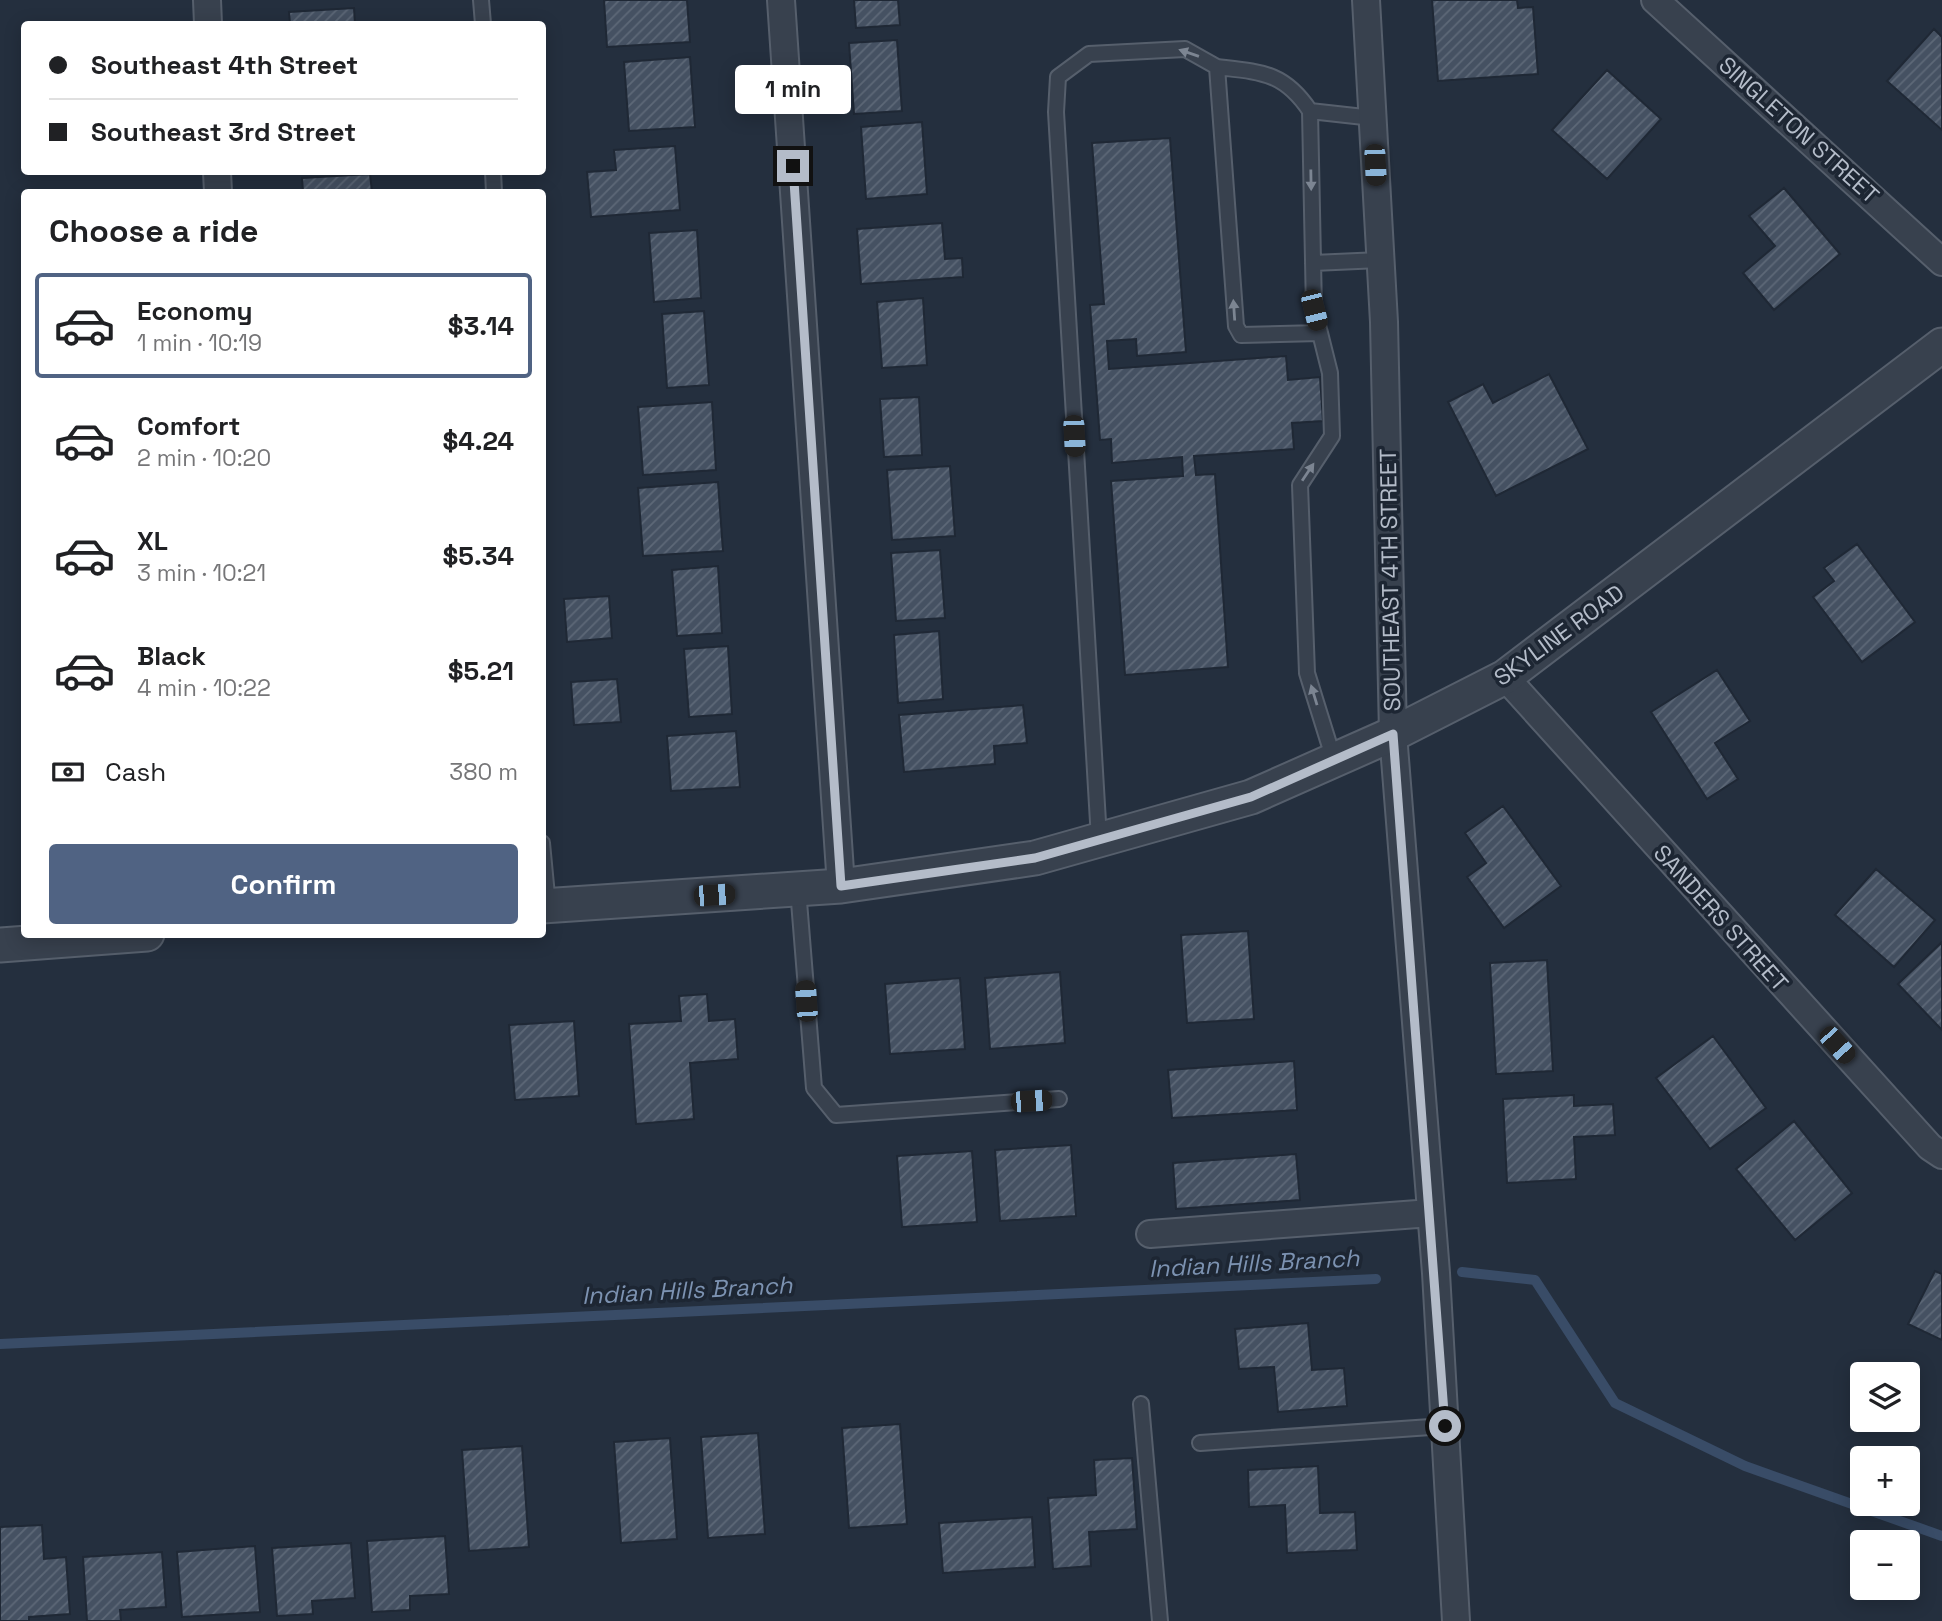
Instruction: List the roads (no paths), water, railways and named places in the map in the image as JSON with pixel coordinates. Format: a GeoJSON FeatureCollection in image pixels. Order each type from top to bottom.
{"type":"FeatureCollection","features":[{"type":"Feature","properties":{"kind":"street"},"geometry":{"type":"LineString","coordinates":[[207,0],[208,21]]}},
{"type":"Feature","properties":{"kind":"street"},"geometry":{"type":"LineString","coordinates":[[781,0],[841,886]]}},
{"type":"Feature","properties":{"kind":"street","name":"SOUTHEAST 4TH STREET"},"geometry":{"type":"LineString","coordinates":[[1366,0],[1380,260],[1393,734],[1431,1213],[1456,1621]]}},
{"type":"Feature","properties":{"kind":"street","name":"SINGLETON STREET"},"geometry":{"type":"LineString","coordinates":[[1655,0],[1942,262]]}},
{"type":"Feature","properties":{"kind":"street","name":"SKYLINE ROAD"},"geometry":{"type":"LineString","coordinates":[[546,906],[841,886],[1035,858],[1251,797],[1393,734],[1505,677],[1942,345]]}},
{"type":"Feature","properties":{"kind":"street","name":"SANDERS STREET"},"geometry":{"type":"LineString","coordinates":[[1505,677],[1696,892],[1930,1147],[1942,1156]]}},
{"type":"Feature","properties":{"kind":"street"},"geometry":{"type":"LineString","coordinates":[[0,945],[94,938]]}},
{"type":"Feature","properties":{"kind":"street"},"geometry":{"type":"LineString","coordinates":[[1150,1234],[1431,1213]]}},
{"type":"Feature","properties":{"kind":"lane"},"geometry":{"type":"LineString","coordinates":[[481,0],[483,21]]}},
{"type":"Feature","properties":{"kind":"lane"},"geometry":{"type":"LineString","coordinates":[[1099,839],[1056,112],[1058,77],[1089,54],[1185,49],[1217,67],[1267,72],[1296,90],[1310,111],[1314,310],[1329,373],[1332,436],[1300,485],[1307,673],[1334,760]]}},
{"type":"Feature","properties":{"kind":"lane"},"geometry":{"type":"LineString","coordinates":[[1217,67],[1236,326],[1241,335],[1320,333]]}},
{"type":"Feature","properties":{"kind":"lane"},"geometry":{"type":"LineString","coordinates":[[1310,111],[1373,118]]}},
{"type":"Feature","properties":{"kind":"lane"},"geometry":{"type":"LineString","coordinates":[[1313,263],[1380,260]]}},
{"type":"Feature","properties":{"kind":"lane"},"geometry":{"type":"LineString","coordinates":[[798,889],[814,1088],[836,1115],[1059,1099]]}},
{"type":"Feature","properties":{"kind":"lane"},"geometry":{"type":"LineString","coordinates":[[1141,1404],[1160,1621]]}},
{"type":"Feature","properties":{"kind":"lane"},"geometry":{"type":"LineString","coordinates":[[1200,1443],[1445,1426]]}},
{"type":"Feature","properties":{"kind":"waterway","name":"Indian Hills Branch"},"geometry":{"type":"LineString","coordinates":[[1462,1272],[1535,1280],[1615,1403],[1745,1466],[1942,1536]]}},
{"type":"Feature","properties":{"kind":"waterway","name":"Indian Hills Branch"},"geometry":{"type":"LineString","coordinates":[[0,1344],[1376,1279]]}}]}
